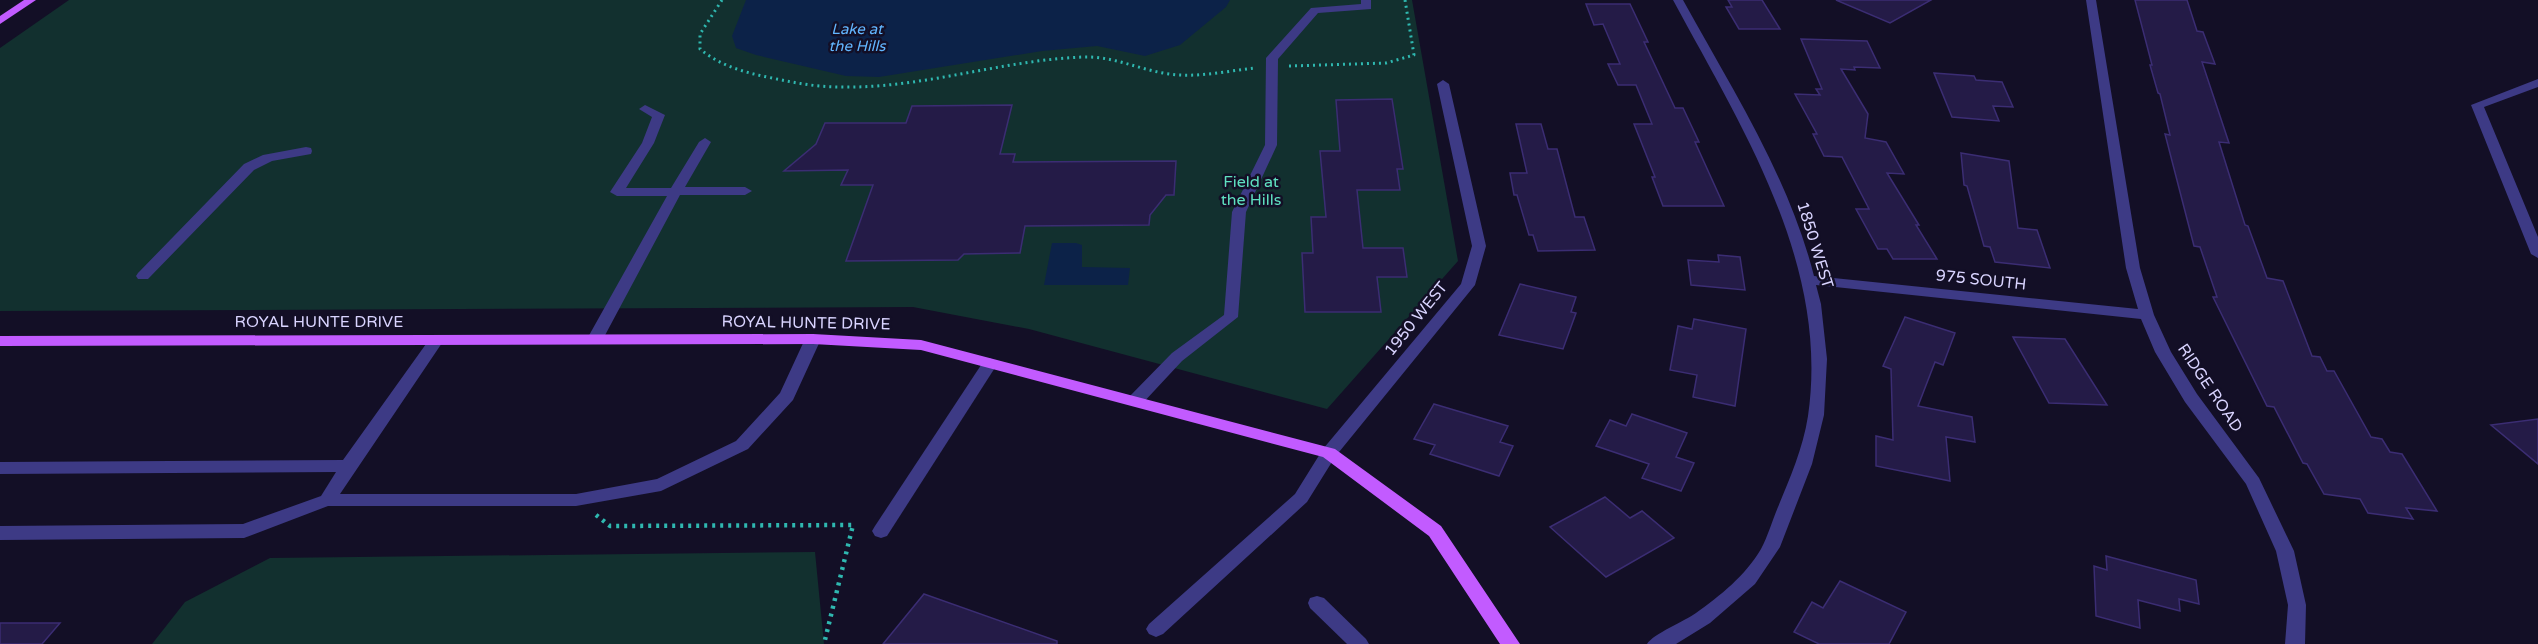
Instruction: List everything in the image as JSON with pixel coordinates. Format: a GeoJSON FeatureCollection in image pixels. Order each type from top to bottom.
{"type":"FeatureCollection","features":[{"type":"Feature","properties":{"kind":"main road"},"geometry":{"type":"LineString","coordinates":[[0,21],[31,0]]}},
{"type":"Feature","properties":{"kind":"main road","name":"ROYAL HUNTE DRIVE"},"geometry":{"type":"LineString","coordinates":[[0,341],[813,339],[921,345],[1329,453],[1435,531],[1510,644]]}},
{"type":"Feature","properties":{"kind":"street"},"geometry":{"type":"LineString","coordinates":[[1135,402],[1177,357],[1231,317],[1239,212],[1271,145],[1272,58],[1315,10],[1367,8],[1366,0]]}},
{"type":"Feature","properties":{"kind":"street","name":"1850 WEST"},"geometry":{"type":"LineString","coordinates":[[1657,644],[1726,603],[1767,554],[1797,482],[1816,416],[1820,350],[1810,280],[1778,190],[1678,0]]}},
{"type":"Feature","properties":{"kind":"street","name":"RIDGE ROAD"},"geometry":{"type":"LineString","coordinates":[[2091,0],[2133,268],[2147,315],[2163,352],[2191,398],[2253,482],[2285,551],[2297,605],[2295,644]]}},
{"type":"Feature","properties":{"kind":"street"},"geometry":{"type":"LineString","coordinates":[[2538,83],[2477,105],[2538,254]]}},
{"type":"Feature","properties":{"kind":"street","name":"1950 WEST"},"geometry":{"type":"LineString","coordinates":[[1156,629],[1301,498],[1329,453],[1468,285],[1479,246],[1443,84]]}},
{"type":"Feature","properties":{"kind":"street"},"geometry":{"type":"LineString","coordinates":[[645,110],[659,115],[648,143],[617,192],[745,191]]}},
{"type":"Feature","properties":{"kind":"street"},"geometry":{"type":"LineString","coordinates":[[595,339],[631,276],[674,192],[705,142]]}},
{"type":"Feature","properties":{"kind":"street"},"geometry":{"type":"LineString","coordinates":[[143,276],[249,167],[268,158],[306,151]]}},
{"type":"Feature","properties":{"kind":"street","name":"975 SOUTH"},"geometry":{"type":"LineString","coordinates":[[1810,280],[2147,315]]}},
{"type":"Feature","properties":{"kind":"street"},"geometry":{"type":"LineString","coordinates":[[0,533],[244,531],[327,500],[576,500],[661,485],[742,445],[787,396],[813,339]]}},
{"type":"Feature","properties":{"kind":"street"},"geometry":{"type":"LineString","coordinates":[[327,500],[436,340]]}},
{"type":"Feature","properties":{"kind":"street"},"geometry":{"type":"LineString","coordinates":[[881,531],[990,363]]}},
{"type":"Feature","properties":{"kind":"street"},"geometry":{"type":"LineString","coordinates":[[0,468],[348,466]]}},
{"type":"Feature","properties":{"kind":"street"},"geometry":{"type":"LineString","coordinates":[[1317,603],[1359,644]]}},
{"type":"Feature","properties":{"kind":"path"},"geometry":{"type":"LineString","coordinates":[[722,0],[700,34],[700,50],[711,59],[783,82],[857,88],[900,85],[1039,61],[1086,57],[1176,75],[1271,67],[1386,63],[1414,55],[1405,0]]}},
{"type":"Feature","properties":{"kind":"path"},"geometry":{"type":"LineString","coordinates":[[576,500],[610,525],[852,525],[824,644]]}},
{"type":"Feature","properties":{"kind":"green space","name":"Field at the Hills"},"geometry":{"type":"Polygon","coordinates":[[[69,0],[1412,0],[1458,261],[1327,409],[1029,329],[913,307],[0,311],[0,48],[69,0]]]}},
{"type":"Feature","properties":{"kind":"green space"},"geometry":{"type":"Polygon","coordinates":[[[815,552],[824,644],[152,644],[185,602],[270,558],[815,552]]]}},
{"type":"Feature","properties":{"kind":"water","name":"Lake at the Hills"},"geometry":{"type":"Polygon","coordinates":[[[746,0],[1230,0],[1226,7],[1180,45],[1145,56],[1097,46],[1042,51],[879,77],[846,76],[756,55],[736,48],[732,36],[746,0]]]}},
{"type":"Feature","properties":{"kind":"water"},"geometry":{"type":"Polygon","coordinates":[[[1052,243],[1082,245],[1082,267],[1130,268],[1128,285],[1044,285],[1052,243]]]}},
{"type":"Feature","properties":{"kind":"building"},"geometry":{"type":"Polygon","coordinates":[[[1728,0],[1762,0],[1780,29],[1739,29],[1726,7],[1732,7],[1728,0]]]}},
{"type":"Feature","properties":{"kind":"building"},"geometry":{"type":"Polygon","coordinates":[[[1836,0],[1931,0],[1890,23],[1836,0]]]}},
{"type":"Feature","properties":{"kind":"building"},"geometry":{"type":"Polygon","coordinates":[[[2135,0],[2187,0],[2197,31],[2203,32],[2215,64],[2202,62],[2229,143],[2219,142],[2245,225],[2248,226],[2267,278],[2283,281],[2312,356],[2320,357],[2327,371],[2334,371],[2371,437],[2382,439],[2390,452],[2402,454],[2437,511],[2406,508],[2413,519],[2368,513],[2360,499],[2324,494],[2307,464],[2303,463],[2274,407],[2267,406],[2213,297],[2217,297],[2200,247],[2194,246],[2165,134],[2170,135],[2135,0]]]}},
{"type":"Feature","properties":{"kind":"building"},"geometry":{"type":"Polygon","coordinates":[[[1586,4],[1630,4],[1648,42],[1644,42],[1675,108],[1683,108],[1699,142],[1695,142],[1724,206],[1663,206],[1652,177],[1655,177],[1634,124],[1652,124],[1636,85],[1618,85],[1608,64],[1620,64],[1603,24],[1594,25],[1586,4]]]}},
{"type":"Feature","properties":{"kind":"building"},"geometry":{"type":"Polygon","coordinates":[[[1801,39],[1867,41],[1880,68],[1841,69],[1868,114],[1865,138],[1886,142],[1904,174],[1887,173],[1937,259],[1893,259],[1887,249],[1878,249],[1856,209],[1869,209],[1842,157],[1824,156],[1813,134],[1817,134],[1795,94],[1820,95],[1816,89],[1822,89],[1801,39]]]}},
{"type":"Feature","properties":{"kind":"building"},"geometry":{"type":"Polygon","coordinates":[[[1934,73],[1974,76],[1976,80],[2002,82],[2013,107],[1993,106],[1999,121],[1952,117],[1934,73]]]}},
{"type":"Feature","properties":{"kind":"building"},"geometry":{"type":"Polygon","coordinates":[[[1392,99],[1403,169],[1397,169],[1400,190],[1357,190],[1363,248],[1403,248],[1407,277],[1377,277],[1381,312],[1305,312],[1302,253],[1313,253],[1311,217],[1326,217],[1320,151],[1340,151],[1336,100],[1392,99]]]}},
{"type":"Feature","properties":{"kind":"building"},"geometry":{"type":"Polygon","coordinates":[[[1012,105],[1000,154],[1015,154],[1013,162],[1176,161],[1174,195],[1166,195],[1150,215],[1149,225],[1025,226],[1020,253],[964,254],[958,260],[846,261],[873,185],[841,185],[848,170],[784,171],[816,144],[825,123],[906,123],[912,106],[1012,105]]]}},
{"type":"Feature","properties":{"kind":"building"},"geometry":{"type":"Polygon","coordinates":[[[1516,124],[1541,124],[1548,149],[1557,149],[1575,217],[1584,217],[1595,250],[1538,251],[1533,235],[1529,235],[1517,195],[1514,195],[1510,173],[1527,173],[1516,124]]]}},
{"type":"Feature","properties":{"kind":"building"},"geometry":{"type":"Polygon","coordinates":[[[1961,153],[2009,161],[2018,228],[2037,230],[2050,268],[1995,262],[1990,247],[1984,246],[1967,186],[1964,185],[1961,153]]]}},
{"type":"Feature","properties":{"kind":"building"},"geometry":{"type":"Polygon","coordinates":[[[1718,255],[1740,257],[1745,290],[1691,285],[1688,260],[1719,262],[1718,255]]]}},
{"type":"Feature","properties":{"kind":"building"},"geometry":{"type":"Polygon","coordinates":[[[1520,284],[1576,297],[1571,312],[1576,313],[1563,349],[1499,335],[1520,284]]]}},
{"type":"Feature","properties":{"kind":"building"},"geometry":{"type":"Polygon","coordinates":[[[1905,317],[1955,333],[1943,365],[1935,362],[1918,406],[1972,417],[1975,442],[1946,437],[1950,481],[1876,466],[1876,436],[1893,440],[1891,369],[1883,366],[1905,317]]]}},
{"type":"Feature","properties":{"kind":"building"},"geometry":{"type":"Polygon","coordinates":[[[1694,319],[1746,329],[1735,406],[1693,397],[1697,375],[1670,370],[1678,326],[1692,329],[1694,319]]]}},
{"type":"Feature","properties":{"kind":"building"},"geometry":{"type":"Polygon","coordinates":[[[2013,337],[2065,339],[2107,405],[2049,403],[2013,337]]]}},
{"type":"Feature","properties":{"kind":"building"},"geometry":{"type":"Polygon","coordinates":[[[1434,404],[1508,426],[1500,442],[1513,446],[1499,476],[1430,454],[1435,445],[1414,439],[1434,404]]]}},
{"type":"Feature","properties":{"kind":"building"},"geometry":{"type":"Polygon","coordinates":[[[1632,414],[1687,433],[1676,457],[1694,463],[1681,491],[1642,478],[1649,464],[1596,446],[1610,420],[1626,426],[1632,414]]]}},
{"type":"Feature","properties":{"kind":"building"},"geometry":{"type":"Polygon","coordinates":[[[2538,419],[2538,464],[2491,425],[2538,419]]]}},
{"type":"Feature","properties":{"kind":"building"},"geometry":{"type":"Polygon","coordinates":[[[1605,497],[1630,518],[1642,511],[1674,538],[1606,577],[1550,527],[1605,497]]]}},
{"type":"Feature","properties":{"kind":"building"},"geometry":{"type":"Polygon","coordinates":[[[2106,556],[2196,580],[2199,604],[2179,599],[2180,611],[2138,600],[2140,628],[2096,616],[2094,566],[2107,570],[2106,556]]]}},
{"type":"Feature","properties":{"kind":"building"},"geometry":{"type":"Polygon","coordinates":[[[1840,581],[1906,612],[1889,644],[1819,644],[1794,632],[1812,602],[1823,608],[1840,581]]]}},
{"type":"Feature","properties":{"kind":"building"},"geometry":{"type":"Polygon","coordinates":[[[924,594],[1057,641],[1057,644],[883,644],[924,594]]]}},
{"type":"Feature","properties":{"kind":"building"},"geometry":{"type":"Polygon","coordinates":[[[0,623],[60,623],[42,644],[0,644],[0,623]]]}}]}
